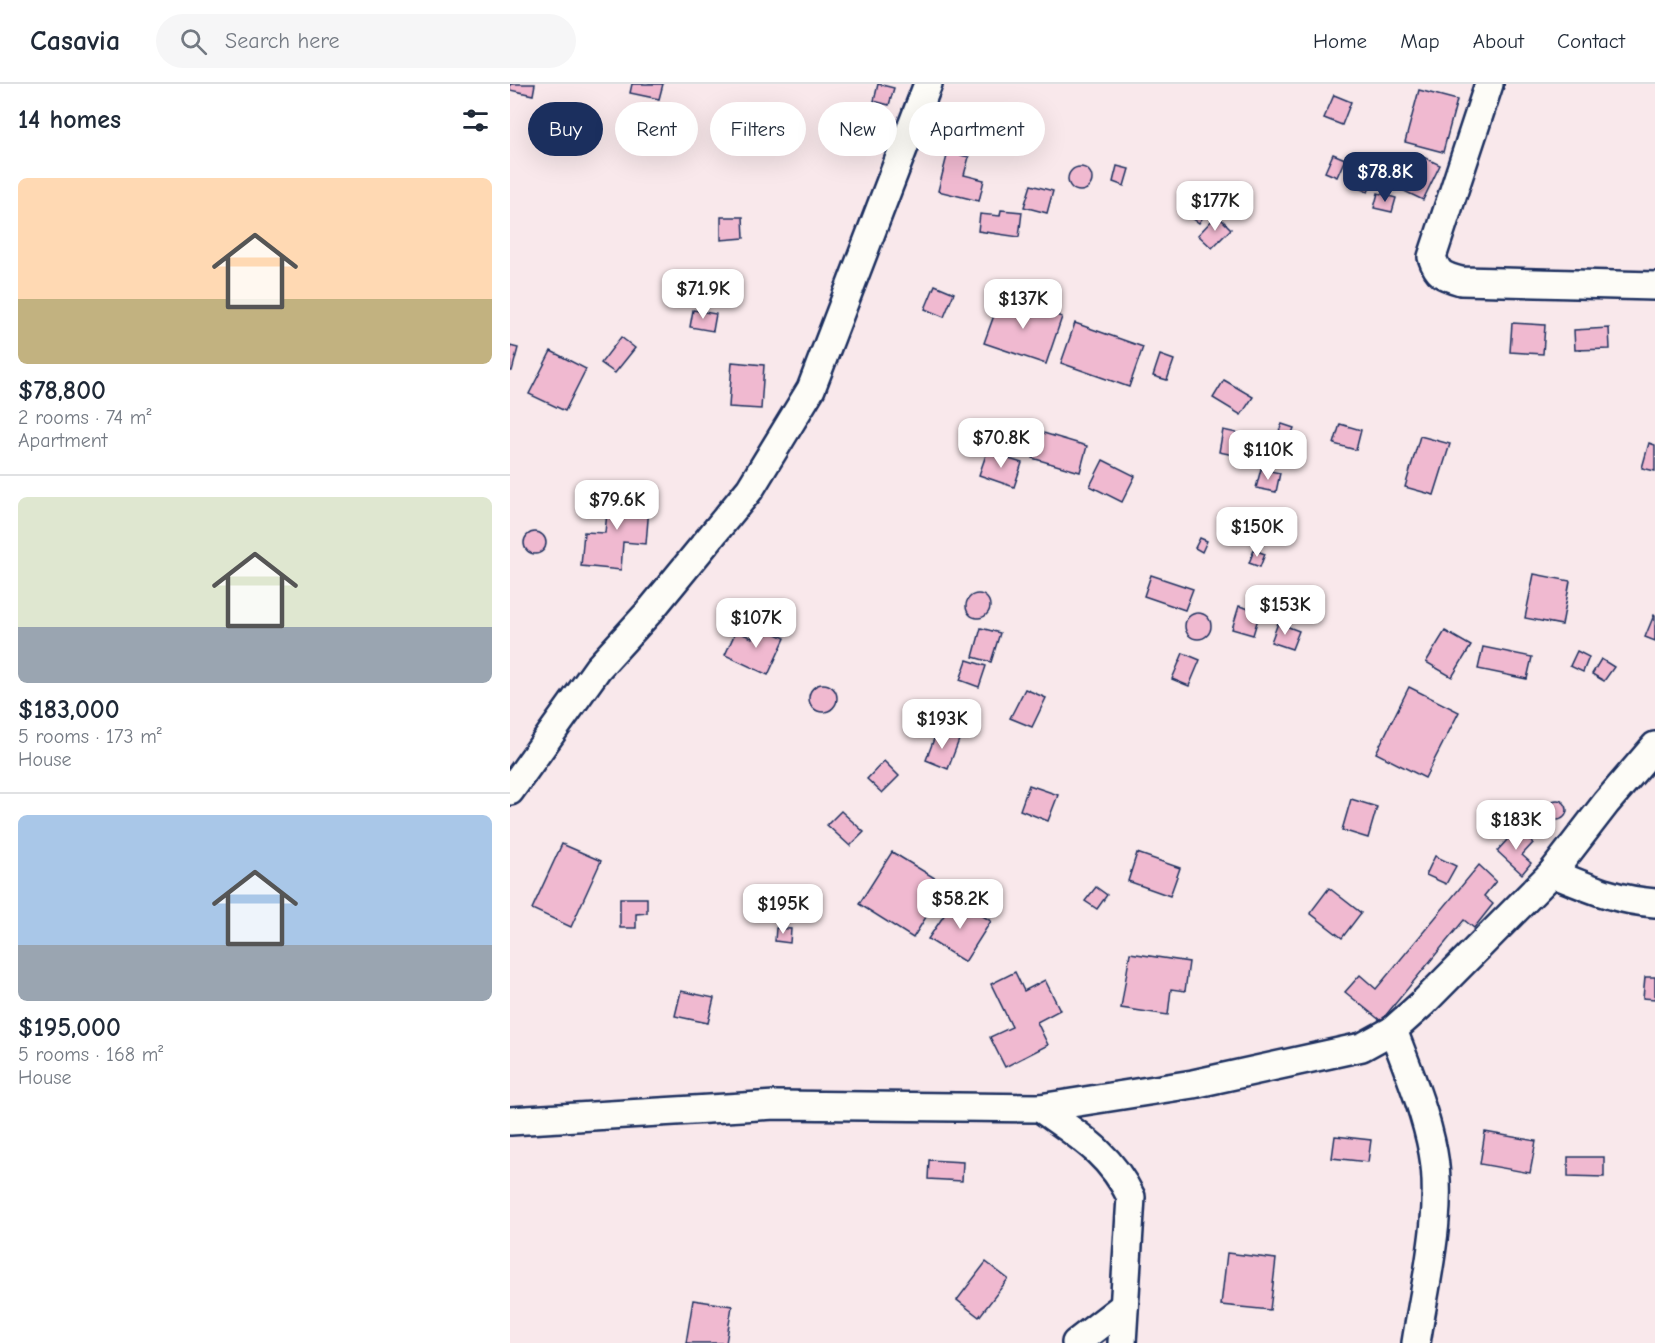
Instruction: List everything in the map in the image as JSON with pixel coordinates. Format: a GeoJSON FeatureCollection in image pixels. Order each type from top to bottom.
{"type":"FeatureCollection","features":[{"type":"Feature","properties":{"kind":"street"},"geometry":{"type":"LineString","coordinates":[[510,792],[598,668],[648,612],[750,489],[811,389],[928,84]]}},
{"type":"Feature","properties":{"kind":"street"},"geometry":{"type":"LineString","coordinates":[[1489,84],[1432,257],[1436,270],[1446,277],[1461,281],[1655,286]]}},
{"type":"Feature","properties":{"kind":"street"},"geometry":{"type":"LineString","coordinates":[[510,1121],[775,1105],[1040,1108],[1193,1084],[1362,1047],[1393,1030],[1422,1004],[1552,873],[1606,802],[1655,746]]}},
{"type":"Feature","properties":{"kind":"street"},"geometry":{"type":"LineString","coordinates":[[1552,873],[1606,895],[1630,901],[1655,903]]}},
{"type":"Feature","properties":{"kind":"street"},"geometry":{"type":"LineString","coordinates":[[1393,1030],[1425,1118],[1434,1154],[1437,1196],[1416,1343]]}},
{"type":"Feature","properties":{"kind":"street"},"geometry":{"type":"LineString","coordinates":[[1040,1108],[1081,1136],[1105,1157],[1122,1178],[1131,1197],[1122,1343]]}},
{"type":"Feature","properties":{"kind":"street"},"geometry":{"type":"LineString","coordinates":[[1076,1343],[1124,1306]]}},
{"type":"Feature","properties":{"kind":"building"},"geometry":{"type":"Polygon","coordinates":[[[510,84],[535,84],[533,95],[510,90],[510,84]]]}},
{"type":"Feature","properties":{"kind":"building"},"geometry":{"type":"Polygon","coordinates":[[[632,84],[663,84],[659,99],[630,93],[632,84]]]}},
{"type":"Feature","properties":{"kind":"building"},"geometry":{"type":"Polygon","coordinates":[[[878,84],[894,88],[890,102],[874,101],[878,84]]]}},
{"type":"Feature","properties":{"kind":"building"},"geometry":{"type":"Polygon","coordinates":[[[1419,90],[1457,100],[1443,152],[1405,142],[1419,90]]]}},
{"type":"Feature","properties":{"kind":"building"},"geometry":{"type":"Polygon","coordinates":[[[1334,95],[1351,102],[1342,125],[1324,118],[1334,95]]]}},
{"type":"Feature","properties":{"kind":"building"},"geometry":{"type":"Polygon","coordinates":[[[1333,154],[1345,159],[1337,177],[1325,172],[1333,154]]]}},
{"type":"Feature","properties":{"kind":"building"},"geometry":{"type":"Polygon","coordinates":[[[1419,155],[1440,165],[1423,200],[1402,190],[1419,155]]]}},
{"type":"Feature","properties":{"kind":"building"},"geometry":{"type":"Polygon","coordinates":[[[947,156],[969,157],[964,175],[984,180],[979,201],[938,191],[947,156]]]}},
{"type":"Feature","properties":{"kind":"building"},"geometry":{"type":"Polygon","coordinates":[[[1117,166],[1129,169],[1124,186],[1113,182],[1117,166]]]}},
{"type":"Feature","properties":{"kind":"building"},"geometry":{"type":"Polygon","coordinates":[[[1359,166],[1376,174],[1368,192],[1351,185],[1359,166]]]}},
{"type":"Feature","properties":{"kind":"building"},"geometry":{"type":"Polygon","coordinates":[[[1080,167],[1089,170],[1092,179],[1089,188],[1080,191],[1071,188],[1068,179],[1071,170],[1080,167]]]}},
{"type":"Feature","properties":{"kind":"building"},"geometry":{"type":"Polygon","coordinates":[[[1031,185],[1053,191],[1047,213],[1024,207],[1031,185]]]}},
{"type":"Feature","properties":{"kind":"building"},"geometry":{"type":"Polygon","coordinates":[[[1378,193],[1396,198],[1392,212],[1374,208],[1378,193]]]}},
{"type":"Feature","properties":{"kind":"building"},"geometry":{"type":"Polygon","coordinates":[[[1193,195],[1210,207],[1199,223],[1182,211],[1193,195]]]}},
{"type":"Feature","properties":{"kind":"building"},"geometry":{"type":"Polygon","coordinates":[[[1001,210],[1022,212],[1019,237],[978,231],[980,214],[1000,216],[1001,210]]]}},
{"type":"Feature","properties":{"kind":"building"},"geometry":{"type":"Polygon","coordinates":[[[1217,215],[1231,229],[1212,248],[1198,235],[1217,215]]]}},
{"type":"Feature","properties":{"kind":"building"},"geometry":{"type":"Polygon","coordinates":[[[721,217],[743,217],[744,238],[721,240],[721,217]]]}},
{"type":"Feature","properties":{"kind":"building"},"geometry":{"type":"Polygon","coordinates":[[[935,285],[954,293],[944,317],[925,309],[935,285]]]}},
{"type":"Feature","properties":{"kind":"building"},"geometry":{"type":"Polygon","coordinates":[[[1001,296],[1062,317],[1046,364],[984,343],[1001,296]]]}},
{"type":"Feature","properties":{"kind":"building"},"geometry":{"type":"Polygon","coordinates":[[[693,310],[716,314],[713,331],[690,327],[693,310]]]}},
{"type":"Feature","properties":{"kind":"building"},"geometry":{"type":"Polygon","coordinates":[[[1075,323],[1143,347],[1129,387],[1061,363],[1075,323]]]}},
{"type":"Feature","properties":{"kind":"building"},"geometry":{"type":"Polygon","coordinates":[[[1512,323],[1545,325],[1543,354],[1510,352],[1512,323]]]}},
{"type":"Feature","properties":{"kind":"building"},"geometry":{"type":"Polygon","coordinates":[[[1609,328],[1610,349],[1575,350],[1574,330],[1609,328]]]}},
{"type":"Feature","properties":{"kind":"building"},"geometry":{"type":"Polygon","coordinates":[[[621,337],[635,348],[615,373],[601,363],[621,337]]]}},
{"type":"Feature","properties":{"kind":"building"},"geometry":{"type":"Polygon","coordinates":[[[510,346],[518,348],[512,371],[510,371],[510,346]]]}},
{"type":"Feature","properties":{"kind":"building"},"geometry":{"type":"Polygon","coordinates":[[[551,351],[586,369],[565,411],[529,394],[551,351]]]}},
{"type":"Feature","properties":{"kind":"building"},"geometry":{"type":"Polygon","coordinates":[[[1160,355],[1174,360],[1167,380],[1153,376],[1160,355]]]}},
{"type":"Feature","properties":{"kind":"building"},"geometry":{"type":"Polygon","coordinates":[[[732,362],[764,365],[761,409],[729,407],[732,362]]]}},
{"type":"Feature","properties":{"kind":"building"},"geometry":{"type":"Polygon","coordinates":[[[1224,380],[1253,397],[1241,415],[1213,398],[1224,380]]]}},
{"type":"Feature","properties":{"kind":"building"},"geometry":{"type":"Polygon","coordinates":[[[1282,424],[1294,428],[1286,448],[1274,443],[1282,424]]]}},
{"type":"Feature","properties":{"kind":"building"},"geometry":{"type":"Polygon","coordinates":[[[1340,424],[1361,430],[1356,450],[1334,444],[1340,424]]]}},
{"type":"Feature","properties":{"kind":"building"},"geometry":{"type":"Polygon","coordinates":[[[1223,430],[1237,433],[1234,455],[1219,452],[1223,430]]]}},
{"type":"Feature","properties":{"kind":"building"},"geometry":{"type":"Polygon","coordinates":[[[1040,432],[1087,446],[1080,472],[1032,458],[1040,432]]]}},
{"type":"Feature","properties":{"kind":"building"},"geometry":{"type":"Polygon","coordinates":[[[1420,436],[1450,444],[1434,495],[1405,487],[1420,436]]]}},
{"type":"Feature","properties":{"kind":"building"},"geometry":{"type":"Polygon","coordinates":[[[1649,443],[1655,445],[1655,471],[1642,468],[1649,443]]]}},
{"type":"Feature","properties":{"kind":"building"},"geometry":{"type":"Polygon","coordinates":[[[987,452],[1022,463],[1014,487],[979,475],[987,452]]]}},
{"type":"Feature","properties":{"kind":"building"},"geometry":{"type":"Polygon","coordinates":[[[1103,460],[1135,476],[1122,502],[1090,486],[1103,460]]]}},
{"type":"Feature","properties":{"kind":"building"},"geometry":{"type":"Polygon","coordinates":[[[1261,469],[1280,473],[1276,492],[1256,488],[1261,469]]]}},
{"type":"Feature","properties":{"kind":"building"},"geometry":{"type":"Polygon","coordinates":[[[609,491],[650,495],[646,544],[623,542],[621,570],[581,566],[584,532],[605,533],[609,491]]]}},
{"type":"Feature","properties":{"kind":"building"},"geometry":{"type":"Polygon","coordinates":[[[531,532],[539,532],[546,539],[546,547],[539,554],[531,554],[524,547],[524,539],[531,532]]]}},
{"type":"Feature","properties":{"kind":"building"},"geometry":{"type":"Polygon","coordinates":[[[1200,538],[1207,541],[1202,552],[1195,548],[1200,538]]]}},
{"type":"Feature","properties":{"kind":"building"},"geometry":{"type":"Polygon","coordinates":[[[1254,550],[1265,554],[1260,567],[1249,563],[1254,550]]]}},
{"type":"Feature","properties":{"kind":"building"},"geometry":{"type":"Polygon","coordinates":[[[1534,574],[1570,581],[1562,625],[1525,618],[1534,574]]]}},
{"type":"Feature","properties":{"kind":"building"},"geometry":{"type":"Polygon","coordinates":[[[1151,575],[1193,589],[1185,610],[1144,596],[1151,575]]]}},
{"type":"Feature","properties":{"kind":"building"},"geometry":{"type":"Polygon","coordinates":[[[978,594],[987,597],[990,606],[987,615],[978,618],[969,615],[966,606],[969,597],[978,594]]]}},
{"type":"Feature","properties":{"kind":"building"},"geometry":{"type":"Polygon","coordinates":[[[1239,606],[1260,612],[1253,635],[1232,629],[1239,606]]]}},
{"type":"Feature","properties":{"kind":"building"},"geometry":{"type":"Polygon","coordinates":[[[1198,613],[1207,617],[1211,626],[1207,635],[1198,639],[1189,635],[1185,626],[1189,617],[1198,613]]]}},
{"type":"Feature","properties":{"kind":"building"},"geometry":{"type":"Polygon","coordinates":[[[1655,616],[1655,641],[1645,637],[1655,616]]]}},
{"type":"Feature","properties":{"kind":"building"},"geometry":{"type":"Polygon","coordinates":[[[1278,623],[1299,631],[1292,649],[1271,642],[1278,623]]]}},
{"type":"Feature","properties":{"kind":"building"},"geometry":{"type":"Polygon","coordinates":[[[758,625],[785,638],[768,675],[725,655],[736,631],[752,638],[758,625]]]}},
{"type":"Feature","properties":{"kind":"building"},"geometry":{"type":"Polygon","coordinates":[[[981,628],[1000,633],[991,662],[973,657],[981,628]]]}},
{"type":"Feature","properties":{"kind":"building"},"geometry":{"type":"Polygon","coordinates":[[[1445,631],[1471,646],[1452,677],[1426,662],[1445,631]]]}},
{"type":"Feature","properties":{"kind":"building"},"geometry":{"type":"Polygon","coordinates":[[[1483,647],[1532,657],[1527,679],[1478,669],[1483,647]]]}},
{"type":"Feature","properties":{"kind":"building"},"geometry":{"type":"Polygon","coordinates":[[[1577,651],[1589,657],[1583,672],[1570,666],[1577,651]]]}},
{"type":"Feature","properties":{"kind":"building"},"geometry":{"type":"Polygon","coordinates":[[[1183,653],[1200,660],[1189,686],[1172,679],[1183,653]]]}},
{"type":"Feature","properties":{"kind":"building"},"geometry":{"type":"Polygon","coordinates":[[[1601,659],[1614,667],[1604,681],[1592,674],[1601,659]]]}},
{"type":"Feature","properties":{"kind":"building"},"geometry":{"type":"Polygon","coordinates":[[[967,660],[986,666],[979,687],[960,680],[967,660]]]}},
{"type":"Feature","properties":{"kind":"building"},"geometry":{"type":"Polygon","coordinates":[[[823,684],[833,688],[837,698],[833,708],[823,712],[813,708],[809,698],[813,688],[823,684]]]}},
{"type":"Feature","properties":{"kind":"building"},"geometry":{"type":"Polygon","coordinates":[[[1409,687],[1459,712],[1425,778],[1376,753],[1409,687]]]}},
{"type":"Feature","properties":{"kind":"building"},"geometry":{"type":"Polygon","coordinates":[[[1025,689],[1046,698],[1032,727],[1010,718],[1025,689]]]}},
{"type":"Feature","properties":{"kind":"building"},"geometry":{"type":"Polygon","coordinates":[[[937,731],[959,740],[948,769],[926,760],[937,731]]]}},
{"type":"Feature","properties":{"kind":"building"},"geometry":{"type":"Polygon","coordinates":[[[884,761],[899,776],[882,793],[867,779],[884,761]]]}},
{"type":"Feature","properties":{"kind":"building"},"geometry":{"type":"Polygon","coordinates":[[[1029,785],[1058,795],[1048,821],[1020,810],[1029,785]]]}},
{"type":"Feature","properties":{"kind":"building"},"geometry":{"type":"Polygon","coordinates":[[[1351,799],[1377,807],[1368,838],[1342,830],[1351,799]]]}},
{"type":"Feature","properties":{"kind":"building"},"geometry":{"type":"Polygon","coordinates":[[[1557,800],[1564,803],[1567,810],[1564,817],[1557,820],[1550,817],[1547,810],[1550,803],[1557,800]]]}},
{"type":"Feature","properties":{"kind":"building"},"geometry":{"type":"Polygon","coordinates":[[[841,811],[864,832],[850,846],[827,825],[841,811]]]}},
{"type":"Feature","properties":{"kind":"building"},"geometry":{"type":"Polygon","coordinates":[[[1517,829],[1533,843],[1522,855],[1531,863],[1522,874],[1497,851],[1517,829]]]}},
{"type":"Feature","properties":{"kind":"building"},"geometry":{"type":"Polygon","coordinates":[[[562,844],[601,861],[571,927],[532,909],[562,844]]]}},
{"type":"Feature","properties":{"kind":"building"},"geometry":{"type":"Polygon","coordinates":[[[892,852],[946,885],[913,938],[859,904],[892,852]]]}},
{"type":"Feature","properties":{"kind":"building"},"geometry":{"type":"Polygon","coordinates":[[[1137,853],[1180,868],[1170,896],[1128,881],[1137,853]]]}},
{"type":"Feature","properties":{"kind":"building"},"geometry":{"type":"Polygon","coordinates":[[[1435,856],[1456,866],[1446,884],[1426,875],[1435,856]]]}},
{"type":"Feature","properties":{"kind":"building"},"geometry":{"type":"Polygon","coordinates":[[[1479,865],[1496,881],[1484,896],[1493,904],[1474,928],[1464,920],[1381,1021],[1345,992],[1360,975],[1376,989],[1479,865]]]}},
{"type":"Feature","properties":{"kind":"building"},"geometry":{"type":"Polygon","coordinates":[[[1096,887],[1107,895],[1097,909],[1085,901],[1096,887]]]}},
{"type":"Feature","properties":{"kind":"building"},"geometry":{"type":"Polygon","coordinates":[[[1329,888],[1361,913],[1342,938],[1310,913],[1329,888]]]}},
{"type":"Feature","properties":{"kind":"building"},"geometry":{"type":"Polygon","coordinates":[[[620,898],[647,898],[647,913],[636,914],[636,928],[620,928],[620,898]]]}},
{"type":"Feature","properties":{"kind":"building"},"geometry":{"type":"Polygon","coordinates":[[[955,899],[991,921],[965,962],[928,939],[955,899]]]}},
{"type":"Feature","properties":{"kind":"building"},"geometry":{"type":"Polygon","coordinates":[[[776,928],[791,929],[790,943],[775,941],[776,928]]]}},
{"type":"Feature","properties":{"kind":"building"},"geometry":{"type":"Polygon","coordinates":[[[1130,953],[1189,962],[1185,991],[1171,989],[1168,1015],[1121,1008],[1130,953]]]}},
{"type":"Feature","properties":{"kind":"building"},"geometry":{"type":"Polygon","coordinates":[[[1015,972],[1024,991],[1045,980],[1060,1010],[1037,1022],[1048,1045],[1005,1067],[990,1037],[1012,1027],[991,984],[1015,972]]]}},
{"type":"Feature","properties":{"kind":"building"},"geometry":{"type":"Polygon","coordinates":[[[1645,977],[1655,977],[1655,999],[1643,998],[1645,977]]]}},
{"type":"Feature","properties":{"kind":"building"},"geometry":{"type":"Polygon","coordinates":[[[681,991],[714,998],[708,1023],[675,1016],[681,991]]]}},
{"type":"Feature","properties":{"kind":"building"},"geometry":{"type":"Polygon","coordinates":[[[1485,1132],[1536,1141],[1530,1173],[1480,1164],[1485,1132]]]}},
{"type":"Feature","properties":{"kind":"building"},"geometry":{"type":"Polygon","coordinates":[[[1335,1136],[1371,1140],[1368,1162],[1332,1158],[1335,1136]]]}},
{"type":"Feature","properties":{"kind":"building"},"geometry":{"type":"Polygon","coordinates":[[[1568,1157],[1604,1157],[1604,1177],[1568,1176],[1568,1157]]]}},
{"type":"Feature","properties":{"kind":"building"},"geometry":{"type":"Polygon","coordinates":[[[929,1160],[963,1162],[962,1181],[928,1179],[929,1160]]]}},
{"type":"Feature","properties":{"kind":"building"},"geometry":{"type":"Polygon","coordinates":[[[1227,1253],[1276,1259],[1270,1310],[1221,1305],[1227,1253]]]}},
{"type":"Feature","properties":{"kind":"building"},"geometry":{"type":"Polygon","coordinates":[[[986,1262],[1008,1279],[979,1317],[957,1300],[986,1262]]]}},
{"type":"Feature","properties":{"kind":"building"},"geometry":{"type":"Polygon","coordinates":[[[693,1300],[732,1306],[726,1343],[686,1343],[693,1300]]]}}]}
